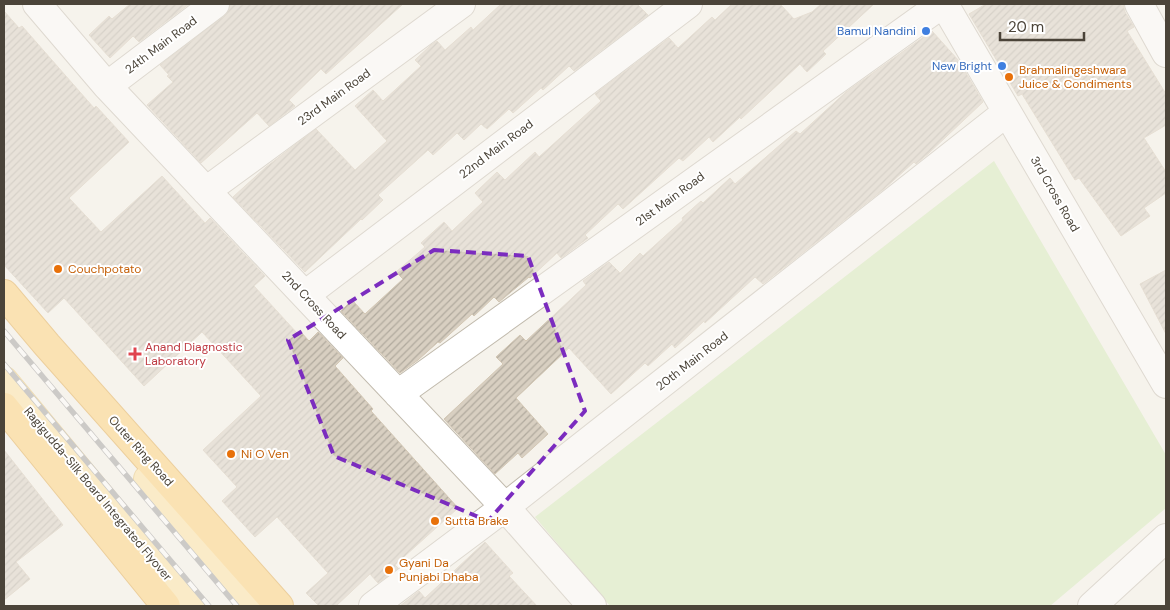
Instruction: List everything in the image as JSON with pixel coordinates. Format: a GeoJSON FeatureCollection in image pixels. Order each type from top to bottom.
{"type":"FeatureCollection","features":[{"type":"Feature","properties":{"kind":"highway","name":"Outer Ring Road"},"geometry":{"type":"LineString","coordinates":[[4,294],[279,606]]}},
{"type":"Feature","properties":{"kind":"highway"},"geometry":{"type":"LineString","coordinates":[[4,407],[166,606]]}},
{"type":"Feature","properties":{"kind":"main road"},"geometry":{"type":"LineString","coordinates":[[4,311],[258,606]]}},
{"type":"Feature","properties":{"kind":"main road","name":"Ragigudda-Silk Board Integrated Flyover"},"geometry":{"type":"LineString","coordinates":[[4,381],[191,606]]}},
{"type":"Feature","properties":{"kind":"street","name":"2nd Cross Road"},"geometry":{"type":"LineString","coordinates":[[37,4],[106,86],[505,507],[592,606]]}},
{"type":"Feature","properties":{"kind":"street","name":"24th Main Road"},"geometry":{"type":"LineString","coordinates":[[106,86],[215,4]]}},
{"type":"Feature","properties":{"kind":"street","name":"23rd Main Road"},"geometry":{"type":"LineString","coordinates":[[206,191],[461,4]]}},
{"type":"Feature","properties":{"kind":"street","name":"22nd Main Road"},"geometry":{"type":"LineString","coordinates":[[305,295],[688,4]]}},
{"type":"Feature","properties":{"kind":"street","name":"3rd Cross Road"},"geometry":{"type":"LineString","coordinates":[[943,4],[1166,384]]}},
{"type":"Feature","properties":{"kind":"street","name":"21st Main Road"},"geometry":{"type":"LineString","coordinates":[[398,394],[943,4]]}},
{"type":"Feature","properties":{"kind":"street"},"geometry":{"type":"LineString","coordinates":[[1138,4],[1166,53]]}},
{"type":"Feature","properties":{"kind":"street","name":"20th Main Road"},"geometry":{"type":"LineString","coordinates":[[373,606],[505,507],[1008,112]]}},
{"type":"Feature","properties":{"kind":"street"},"geometry":{"type":"LineString","coordinates":[[1092,606],[1166,538]]}},
{"type":"Feature","properties":{"kind":"highlighted area"},"geometry":{"type":"Polygon","coordinates":[[[434,250],[528,256],[585,411],[488,521],[334,456],[288,340],[434,250]]]}},
{"type":"Feature","properties":{"kind":"green space"},"geometry":{"type":"Polygon","coordinates":[[[994,161],[1166,455],[1166,508],[1050,606],[610,606],[535,517],[994,161]]]}},
{"type":"Feature","properties":{"kind":"building"},"geometry":{"type":"Polygon","coordinates":[[[130,4],[189,4],[139,42],[133,36],[110,58],[89,35],[109,16],[112,19],[130,4]]]}},
{"type":"Feature","properties":{"kind":"building"},"geometry":{"type":"Polygon","coordinates":[[[230,4],[403,4],[326,74],[321,69],[289,100],[295,106],[269,126],[257,113],[201,163],[147,105],[173,82],[160,65],[224,16],[229,10],[230,4]]]}},
{"type":"Feature","properties":{"kind":"building"},"geometry":{"type":"Polygon","coordinates":[[[501,4],[637,4],[648,15],[574,71],[569,66],[543,90],[541,88],[513,113],[509,109],[487,129],[481,124],[464,140],[457,133],[433,155],[428,150],[378,195],[383,200],[305,272],[233,197],[266,167],[316,129],[355,170],[387,141],[355,106],[373,90],[383,101],[421,66],[415,60],[431,45],[437,41],[445,50],[471,27],[473,30],[501,4]]]}},
{"type":"Feature","properties":{"kind":"building"},"geometry":{"type":"Polygon","coordinates":[[[732,4],[780,4],[794,19],[812,12],[821,4],[874,4],[823,51],[826,54],[807,72],[800,64],[741,119],[740,117],[713,142],[709,137],[683,161],[679,158],[623,209],[618,204],[585,235],[588,238],[561,258],[557,253],[530,278],[499,302],[494,297],[474,316],[472,314],[440,343],[438,342],[400,373],[341,311],[352,300],[365,314],[403,279],[396,272],[425,247],[421,243],[444,222],[452,231],[483,202],[475,193],[497,172],[505,180],[535,152],[539,157],[601,101],[595,94],[669,38],[678,48],[712,17],[715,20],[732,4]]]}},
{"type":"Feature","properties":{"kind":"building"},"geometry":{"type":"Polygon","coordinates":[[[986,4],[1123,4],[1125,12],[1134,27],[1127,31],[1166,94],[1166,125],[1144,138],[1166,172],[1166,193],[1144,208],[1150,216],[1121,236],[1079,178],[1075,180],[1022,94],[1018,96],[969,14],[986,4]]]}},
{"type":"Feature","properties":{"kind":"building"},"geometry":{"type":"Polygon","coordinates":[[[4,11],[19,28],[22,26],[94,108],[96,106],[129,142],[69,198],[101,232],[162,176],[205,223],[210,218],[265,276],[254,286],[297,333],[300,331],[309,341],[318,332],[343,358],[335,366],[373,409],[371,411],[458,508],[395,565],[398,568],[378,583],[370,574],[336,606],[319,606],[306,593],[328,573],[277,517],[255,537],[222,501],[237,487],[203,450],[261,396],[202,332],[144,386],[64,298],[48,313],[4,265],[4,11]]]}},
{"type":"Feature","properties":{"kind":"building"},"geometry":{"type":"Polygon","coordinates":[[[932,31],[959,61],[983,102],[916,164],[914,162],[884,189],[763,284],[755,277],[675,348],[672,344],[648,366],[645,363],[611,394],[569,348],[516,398],[548,434],[522,458],[518,453],[495,474],[444,419],[503,364],[496,357],[520,335],[526,341],[586,285],[583,281],[609,262],[620,273],[640,253],[643,256],[683,220],[682,218],[701,201],[703,203],[730,178],[735,184],[796,131],[800,134],[846,92],[932,31]]]}},
{"type":"Feature","properties":{"kind":"building"},"geometry":{"type":"Polygon","coordinates":[[[1166,270],[1166,334],[1140,284],[1166,270]]]}},
{"type":"Feature","properties":{"kind":"building"},"geometry":{"type":"Polygon","coordinates":[[[4,450],[63,525],[16,562],[30,579],[4,600],[4,450]]]}},
{"type":"Feature","properties":{"kind":"building"},"geometry":{"type":"Polygon","coordinates":[[[485,542],[513,573],[509,576],[537,606],[400,606],[419,591],[425,598],[485,542]]]}},
{"type":"Feature","properties":{"kind":"railway"},"geometry":{"type":"LineString","coordinates":[[4,331],[237,606]]}},
{"type":"Feature","properties":{"kind":"railway"},"geometry":{"type":"LineString","coordinates":[[4,364],[209,606]]}},
{"type":"Feature","properties":{"kind":"place","name":"Bamul Nandini"},"geometry":{"type":"Point","coordinates":[926,31]}},
{"type":"Feature","properties":{"kind":"place","name":"New Bright"},"geometry":{"type":"Point","coordinates":[1002,66]}},
{"type":"Feature","properties":{"kind":"place","name":"Brahmalingeshwara Juice & Condiments"},"geometry":{"type":"Point","coordinates":[1009,77]}},
{"type":"Feature","properties":{"kind":"place","name":"Couchpotato"},"geometry":{"type":"Point","coordinates":[58,269]}},
{"type":"Feature","properties":{"kind":"place","name":"Anand Diagnostic Laboratory"},"geometry":{"type":"Point","coordinates":[135,354]}},
{"type":"Feature","properties":{"kind":"place","name":"Ni O Ven"},"geometry":{"type":"Point","coordinates":[231,454]}},
{"type":"Feature","properties":{"kind":"place","name":"Sutta Brake"},"geometry":{"type":"Point","coordinates":[435,521]}},
{"type":"Feature","properties":{"kind":"place","name":"Gyani Da Punjabi Dhaba"},"geometry":{"type":"Point","coordinates":[389,570]}}]}
